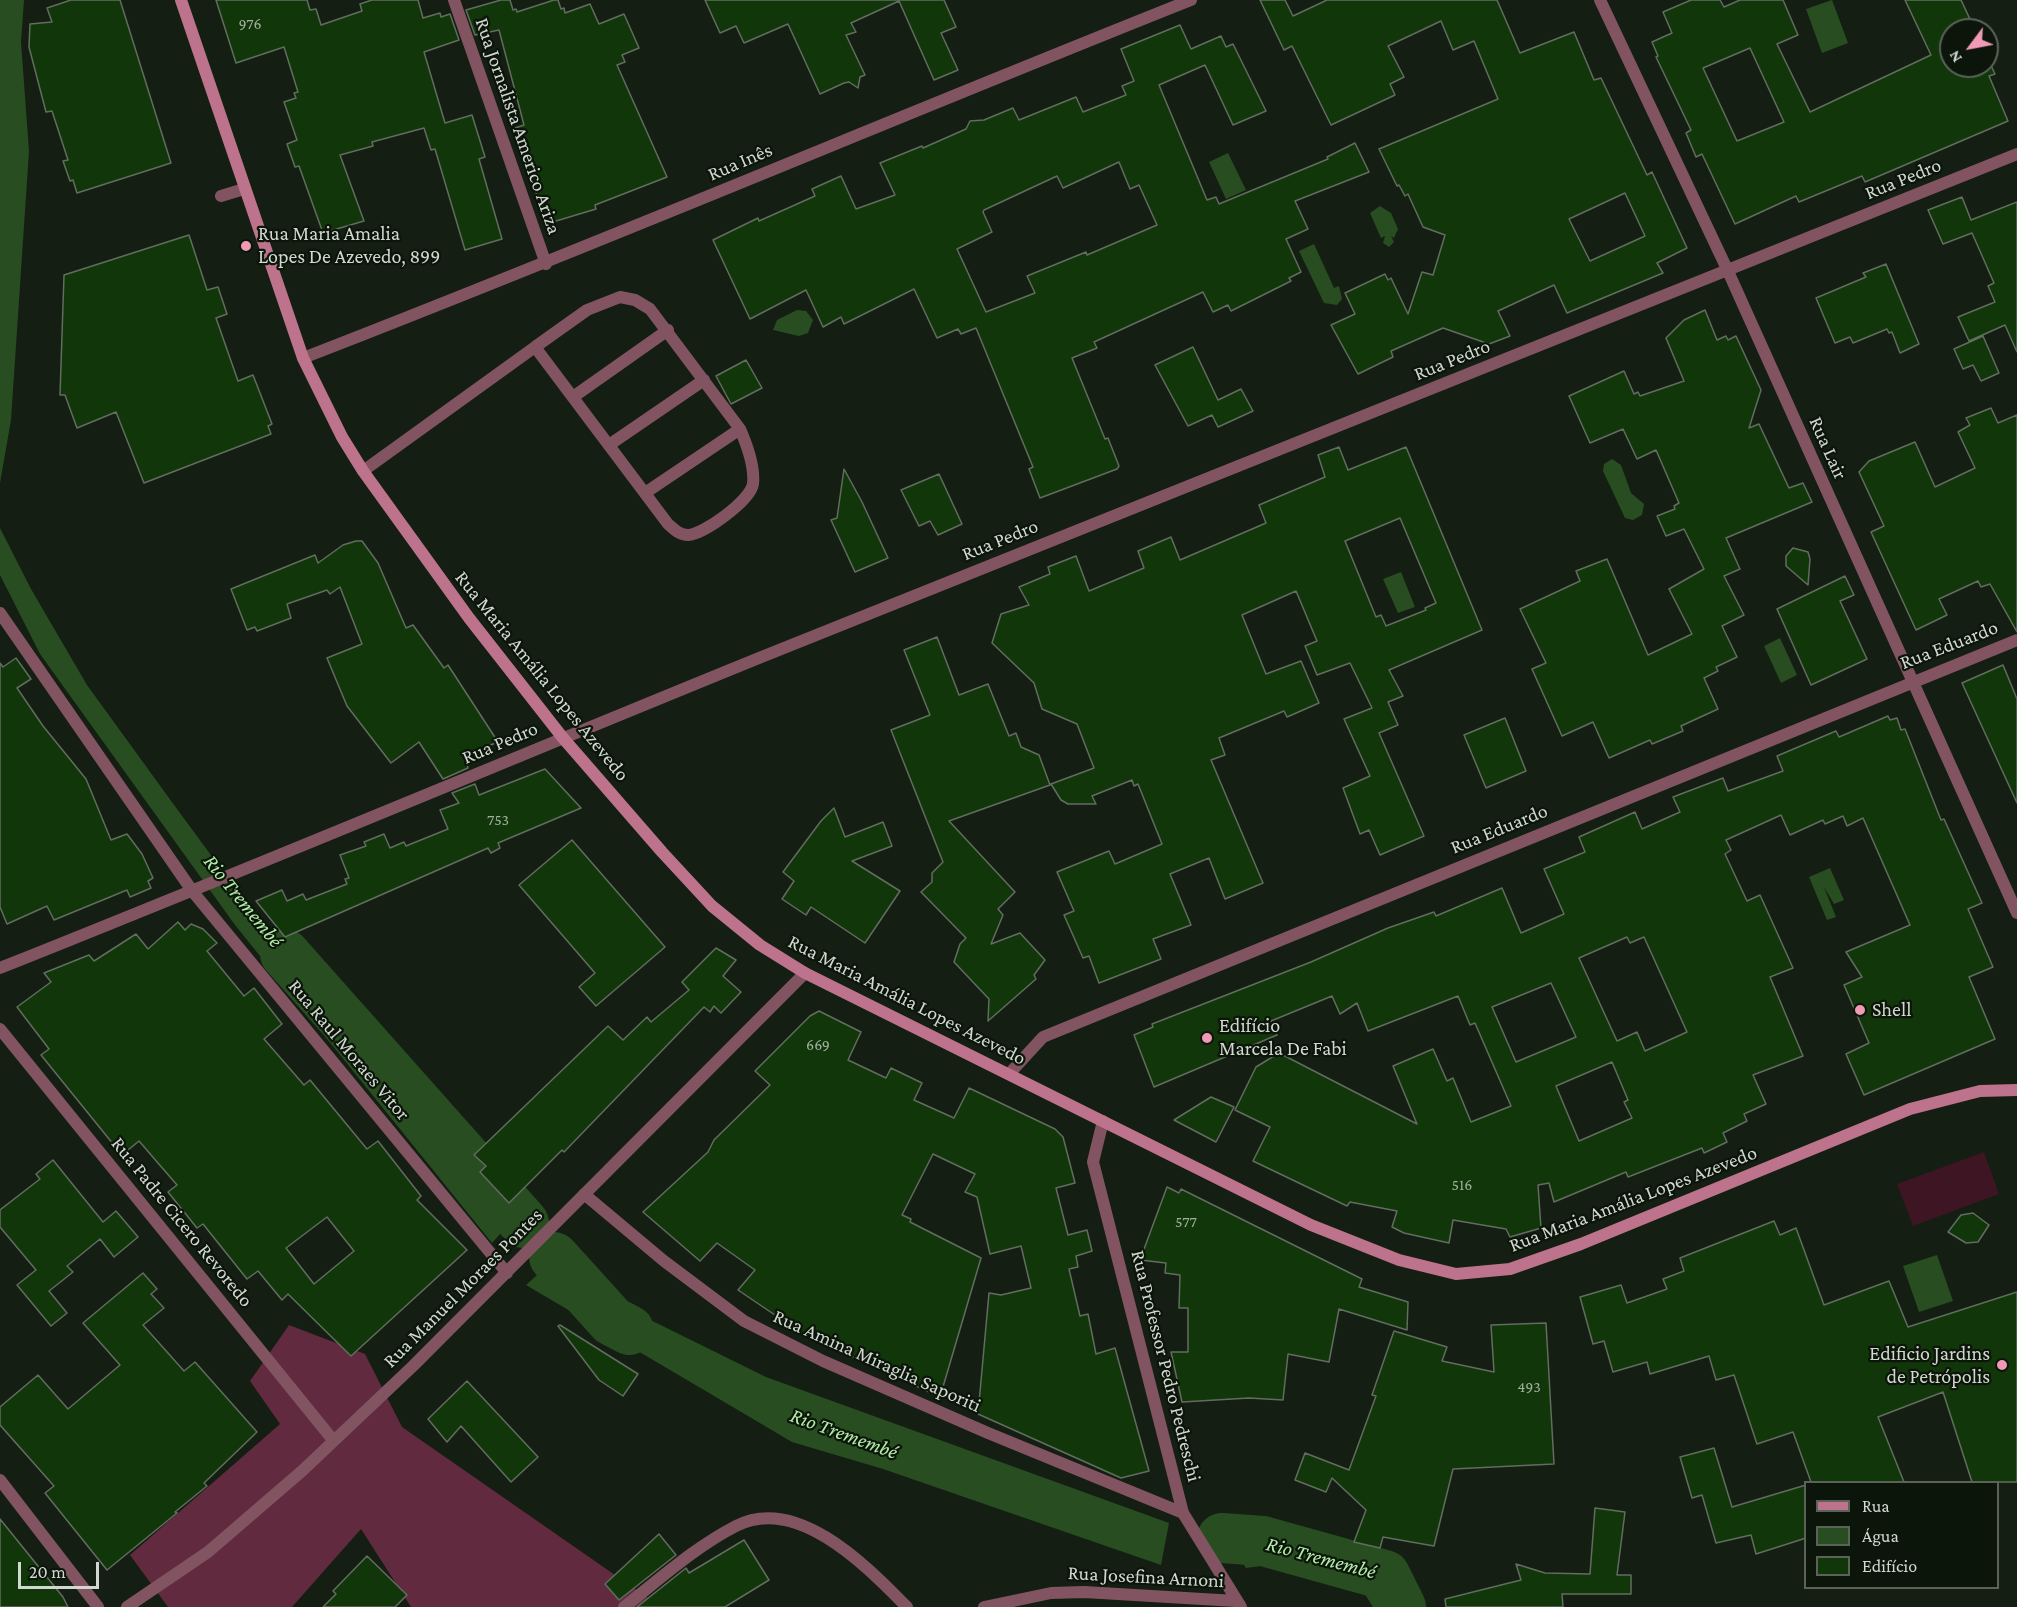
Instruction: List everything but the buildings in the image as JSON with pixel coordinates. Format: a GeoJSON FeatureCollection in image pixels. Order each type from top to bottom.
{"type":"FeatureCollection","features":[{"type":"Feature","properties":{"kind":"main road","name":"Rua Maria Amália Lopes Azevedo"},"geometry":{"type":"LineString","coordinates":[[181,0],[303,358],[342,437],[363,471],[469,618],[563,738],[712,906],[760,945],[805,974],[1311,1225],[1399,1260],[1456,1274],[1510,1269],[1581,1244],[1910,1109],[1980,1090],[2017,1090]]}},
{"type":"Feature","properties":{"kind":"street","name":"Rua Jornalista Americo Ariza"},"geometry":{"type":"LineString","coordinates":[[454,0],[546,264]]}},
{"type":"Feature","properties":{"kind":"street","name":"Rua Inês"},"geometry":{"type":"LineString","coordinates":[[303,358],[546,264],[941,100],[1191,0]]}},
{"type":"Feature","properties":{"kind":"street","name":"Rua Lair"},"geometry":{"type":"LineString","coordinates":[[1600,0],[1727,269],[2017,913]]}},
{"type":"Feature","properties":{"kind":"street","name":"Rua Pedro"},"geometry":{"type":"LineString","coordinates":[[0,968],[197,890],[563,738],[2017,154]]}},
{"type":"Feature","properties":{"kind":"street"},"geometry":{"type":"LineString","coordinates":[[221,196],[244,189]]}},
{"type":"Feature","properties":{"kind":"street"},"geometry":{"type":"LineString","coordinates":[[363,471],[535,347],[587,310],[620,297],[635,300],[650,309],[668,330],[740,429],[750,457],[753,484],[749,494],[731,512],[696,533],[686,535],[676,532],[535,347]]}},
{"type":"Feature","properties":{"kind":"street"},"geometry":{"type":"LineString","coordinates":[[573,397],[668,330]]}},
{"type":"Feature","properties":{"kind":"street"},"geometry":{"type":"LineString","coordinates":[[609,445],[704,380]]}},
{"type":"Feature","properties":{"kind":"street"},"geometry":{"type":"LineString","coordinates":[[645,493],[740,429]]}},
{"type":"Feature","properties":{"kind":"street","name":"Rua Raul Moraes Vitor"},"geometry":{"type":"LineString","coordinates":[[0,613],[197,890],[507,1273]]}},
{"type":"Feature","properties":{"kind":"street","name":"Rua Eduardo"},"geometry":{"type":"LineString","coordinates":[[1009,1074],[1043,1037],[1912,680],[2017,640]]}},
{"type":"Feature","properties":{"kind":"street","name":"Rua Manuel Moraes Pontes"},"geometry":{"type":"LineString","coordinates":[[128,1607],[208,1552],[267,1504],[413,1366],[805,974]]}},
{"type":"Feature","properties":{"kind":"street","name":"Rua Padre Cicero Revoredo"},"geometry":{"type":"LineString","coordinates":[[0,1029],[333,1440]]}},
{"type":"Feature","properties":{"kind":"street","name":"Rua Professor Pedro Pedreschi"},"geometry":{"type":"LineString","coordinates":[[1104,1121],[1093,1162],[1183,1513],[1238,1604]]}},
{"type":"Feature","properties":{"kind":"street","name":"Rua Amina Miraglia Saporiti"},"geometry":{"type":"LineString","coordinates":[[584,1194],[664,1261],[744,1321],[823,1361],[988,1433],[1183,1513]]}},
{"type":"Feature","properties":{"kind":"street"},"geometry":{"type":"LineString","coordinates":[[0,1480],[98,1607]]}},
{"type":"Feature","properties":{"kind":"street"},"geometry":{"type":"LineString","coordinates":[[624,1607],[672,1568],[737,1525],[763,1518],[792,1521],[850,1552],[907,1607]]}},
{"type":"Feature","properties":{"kind":"street","name":"Rua Josefina Arnoni"},"geometry":{"type":"LineString","coordinates":[[984,1607],[1051,1593],[1084,1592],[1238,1604]]}},
{"type":"Feature","properties":{"kind":"shaded area"},"geometry":{"type":"Polygon","coordinates":[[[1984,1152],[1999,1194],[1913,1226],[1897,1184],[1984,1152]]]}},
{"type":"Feature","properties":{"kind":"shaded area"},"geometry":{"type":"Polygon","coordinates":[[[289,1325],[365,1354],[402,1427],[661,1607],[411,1607],[361,1529],[292,1607],[168,1607],[130,1555],[280,1424],[250,1381],[289,1325]]]}},
{"type":"Feature","properties":{"kind":"water"},"geometry":{"type":"Polygon","coordinates":[[[0,0],[24,0],[21,42],[29,151],[11,420],[0,483],[0,0]]]}},
{"type":"Feature","properties":{"kind":"water"},"geometry":{"type":"Polygon","coordinates":[[[1832,0],[1848,43],[1822,53],[1806,9],[1832,0]]]}},
{"type":"Feature","properties":{"kind":"water"},"geometry":{"type":"Polygon","coordinates":[[[1228,153],[1246,190],[1226,199],[1209,162],[1228,153]]]}},
{"type":"Feature","properties":{"kind":"water"},"geometry":{"type":"Polygon","coordinates":[[[1380,206],[1391,213],[1398,229],[1394,238],[1391,236],[1394,242],[1389,247],[1383,243],[1385,236],[1381,238],[1370,213],[1380,206]]]}},
{"type":"Feature","properties":{"kind":"water"},"geometry":{"type":"Polygon","coordinates":[[[1314,244],[1334,288],[1339,286],[1342,299],[1337,305],[1324,303],[1299,251],[1314,244]]]}},
{"type":"Feature","properties":{"kind":"water"},"geometry":{"type":"Polygon","coordinates":[[[797,310],[806,311],[813,320],[808,333],[799,336],[773,330],[777,320],[797,310]]]}},
{"type":"Feature","properties":{"kind":"water"},"geometry":{"type":"Polygon","coordinates":[[[1612,459],[1621,465],[1631,493],[1644,504],[1642,515],[1633,520],[1625,518],[1603,471],[1604,464],[1612,459]]]}},
{"type":"Feature","properties":{"kind":"water"},"geometry":{"type":"Polygon","coordinates":[[[0,528],[31,589],[87,685],[169,798],[224,873],[508,1225],[492,1243],[235,925],[40,654],[0,575],[0,528]]]}},
{"type":"Feature","properties":{"kind":"water"},"geometry":{"type":"Polygon","coordinates":[[[1401,572],[1415,607],[1398,613],[1383,579],[1401,572]]]}},
{"type":"Feature","properties":{"kind":"water"},"geometry":{"type":"Polygon","coordinates":[[[1780,638],[1797,675],[1781,683],[1764,646],[1780,638]]]}},
{"type":"Feature","properties":{"kind":"water"},"geometry":{"type":"Polygon","coordinates":[[[1830,868],[1844,900],[1834,904],[1824,887],[1836,917],[1827,920],[1809,877],[1830,868]]]}},
{"type":"Feature","properties":{"kind":"water"},"geometry":{"type":"Polygon","coordinates":[[[1937,1255],[1953,1301],[1919,1312],[1903,1266],[1937,1255]]]}},
{"type":"Feature","properties":{"kind":"water"},"geometry":{"type":"Polygon","coordinates":[[[545,1268],[766,1377],[1169,1523],[1161,1565],[883,1469],[792,1442],[526,1285],[545,1268]]]}},
{"type":"Feature","properties":{"kind":"water"},"geometry":{"type":"Polygon","coordinates":[[[1223,1534],[1257,1535],[1365,1565],[1395,1607],[1373,1607],[1354,1577],[1290,1562],[1246,1568],[1223,1534]]]}},
{"type":"Feature","properties":{"kind":"waterway","name":"Rio Tremembé"},"geometry":{"type":"LineString","coordinates":[[285,954],[524,1223]]}},
{"type":"Feature","properties":{"kind":"waterway","name":"Rio Tremembé"},"geometry":{"type":"LineString","coordinates":[[554,1257],[612,1321],[629,1330]]}},
{"type":"Feature","properties":{"kind":"waterway","name":"Rio Tremembé"},"geometry":{"type":"LineString","coordinates":[[1222,1538],[1263,1541],[1385,1575],[1401,1607]]}},
{"type":"Feature","properties":{"kind":"place","name":"Rua Maria Amalia Lopes De Azevedo, 899"},"geometry":{"type":"Point","coordinates":[246,246]}},
{"type":"Feature","properties":{"kind":"place","name":"Shell"},"geometry":{"type":"Point","coordinates":[1860,1010]}},
{"type":"Feature","properties":{"kind":"place","name":"Edifício Marcela De Fabi"},"geometry":{"type":"Point","coordinates":[1207,1038]}},
{"type":"Feature","properties":{"kind":"place","name":"Edificio Jardins de Petrópolis"},"geometry":{"type":"Point","coordinates":[2002,1365]}}]}
